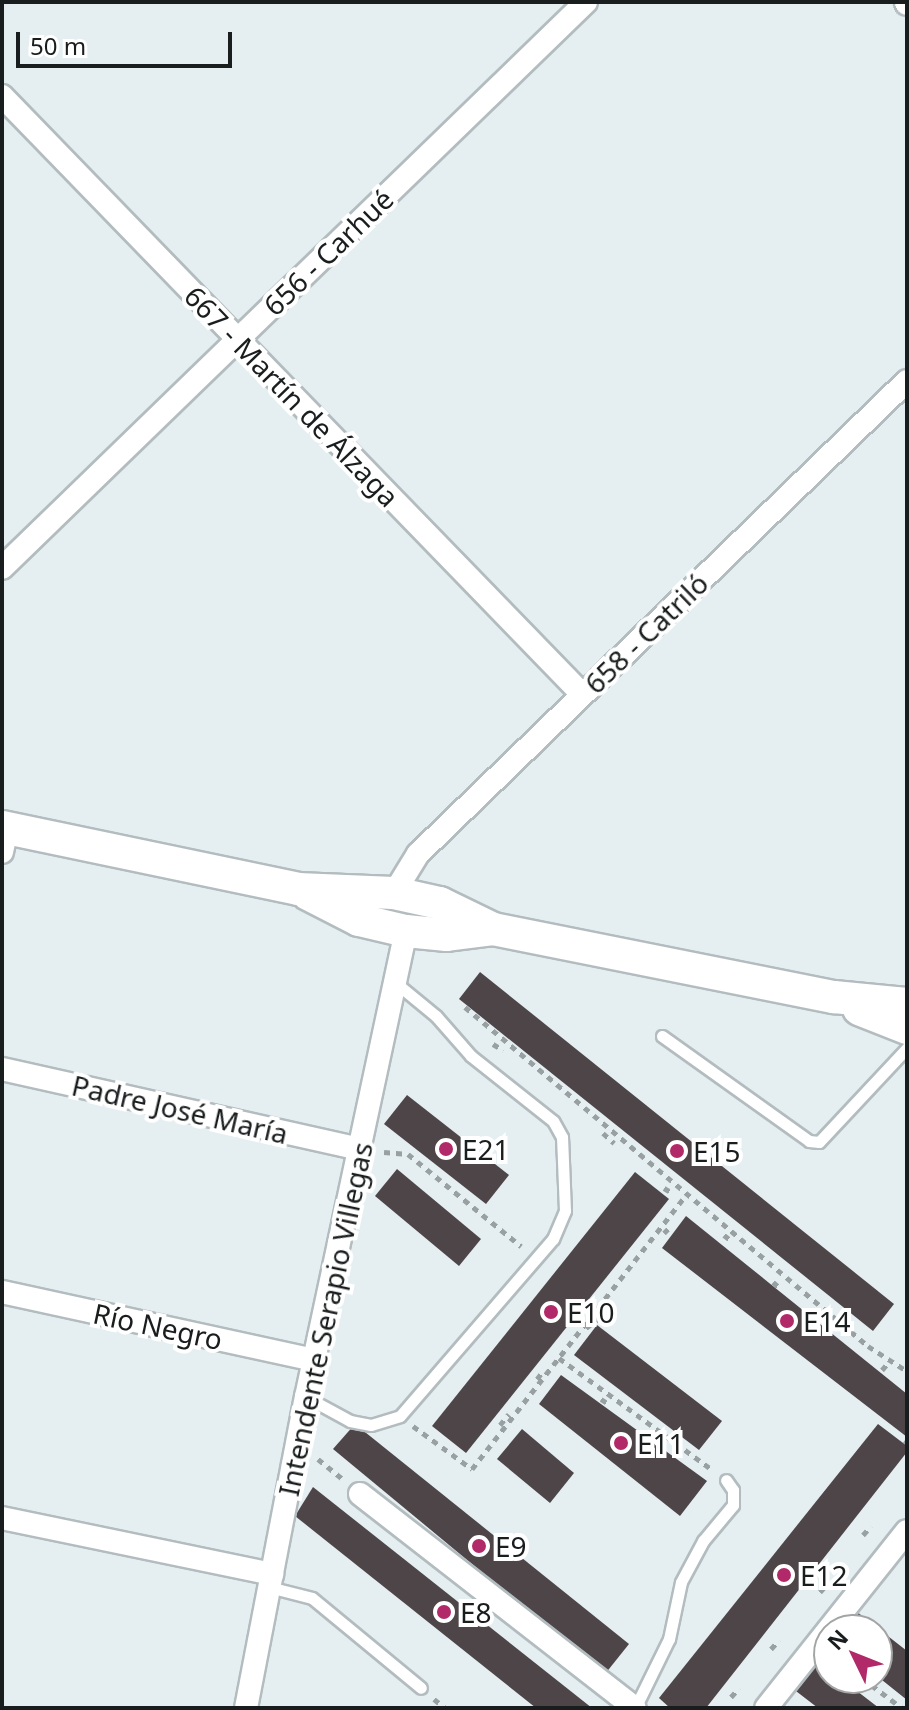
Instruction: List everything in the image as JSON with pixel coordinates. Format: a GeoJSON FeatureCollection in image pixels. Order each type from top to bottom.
{"type":"FeatureCollection","features":[{"type":"Feature","properties":{"kind":"main road"},"geometry":{"type":"LineString","coordinates":[[4,836],[298,889],[394,893],[440,903],[493,929],[834,997],[907,1004]]}},
{"type":"Feature","properties":{"kind":"main road"},"geometry":{"type":"LineString","coordinates":[[298,889],[359,920],[406,931],[447,935],[493,929]]}},
{"type":"Feature","properties":{"kind":"main road"},"geometry":{"type":"LineString","coordinates":[[834,997],[907,1028]]}},
{"type":"Feature","properties":{"kind":"street","name":"656 - Carhué"},"geometry":{"type":"LineString","coordinates":[[2,568],[586,2]]}},
{"type":"Feature","properties":{"kind":"street","name":"667 - Martín de Álzaga"},"geometry":{"type":"LineString","coordinates":[[2,96],[582,694]]}},
{"type":"Feature","properties":{"kind":"street","name":"658 - Catriló"},"geometry":{"type":"LineString","coordinates":[[394,893],[418,854],[907,381]]}},
{"type":"Feature","properties":{"kind":"street","name":"Intendente Serapio Villegas"},"geometry":{"type":"LineString","coordinates":[[246,1708],[306,1397],[406,931]]}},
{"type":"Feature","properties":{"kind":"street","name":"Padre José María"},"geometry":{"type":"LineString","coordinates":[[2,1069],[359,1149]]}},
{"type":"Feature","properties":{"kind":"street","name":"Río Negro"},"geometry":{"type":"LineString","coordinates":[[2,1292],[314,1360]]}},
{"type":"Feature","properties":{"kind":"street"},"geometry":{"type":"LineString","coordinates":[[360,1494],[635,1708]]}},
{"type":"Feature","properties":{"kind":"street"},"geometry":{"type":"LineString","coordinates":[[2,1518],[270,1580]]}},
{"type":"Feature","properties":{"kind":"street"},"geometry":{"type":"LineString","coordinates":[[766,1708],[904,1541]]}},
{"type":"Feature","properties":{"kind":"lane"},"geometry":{"type":"LineString","coordinates":[[306,1397],[350,1421],[371,1425],[400,1416],[553,1239],[565,1211],[562,1137],[553,1121],[471,1056],[436,1016],[397,984]]}},
{"type":"Feature","properties":{"kind":"lane"},"geometry":{"type":"LineString","coordinates":[[662,1036],[809,1141],[819,1142],[907,1048]]}},
{"type":"Feature","properties":{"kind":"lane"},"geometry":{"type":"LineString","coordinates":[[635,1708],[669,1639],[681,1582],[703,1541],[733,1505],[733,1490],[726,1480]]}},
{"type":"Feature","properties":{"kind":"lane"},"geometry":{"type":"LineString","coordinates":[[270,1580],[312,1598],[421,1688]]}},
{"type":"Feature","properties":{"kind":"path"},"geometry":{"type":"LineString","coordinates":[[465,1007],[868,1346],[907,1371]]}},
{"type":"Feature","properties":{"kind":"path"},"geometry":{"type":"LineString","coordinates":[[493,1044],[503,1050]]}},
{"type":"Feature","properties":{"kind":"path"},"geometry":{"type":"LineString","coordinates":[[603,1133],[614,1143]]}},
{"type":"Feature","properties":{"kind":"path"},"geometry":{"type":"LineString","coordinates":[[359,1149],[408,1154],[537,1258]]}},
{"type":"Feature","properties":{"kind":"path"},"geometry":{"type":"LineString","coordinates":[[664,1188],[671,1192]]}},
{"type":"Feature","properties":{"kind":"path"},"geometry":{"type":"LineString","coordinates":[[400,1416],[472,1469],[686,1195]]}},
{"type":"Feature","properties":{"kind":"path"},"geometry":{"type":"LineString","coordinates":[[664,1233],[672,1225]]}},
{"type":"Feature","properties":{"kind":"path"},"geometry":{"type":"LineString","coordinates":[[724,1235],[733,1242]]}},
{"type":"Feature","properties":{"kind":"path"},"geometry":{"type":"LineString","coordinates":[[773,1282],[781,1289]]}},
{"type":"Feature","properties":{"kind":"path"},"geometry":{"type":"LineString","coordinates":[[579,1333],[598,1319]]}},
{"type":"Feature","properties":{"kind":"path"},"geometry":{"type":"LineString","coordinates":[[825,1320],[833,1327]]}},
{"type":"Feature","properties":{"kind":"path"},"geometry":{"type":"LineString","coordinates":[[559,1358],[726,1480]]}},
{"type":"Feature","properties":{"kind":"path"},"geometry":{"type":"LineString","coordinates":[[882,1370],[889,1362]]}},
{"type":"Feature","properties":{"kind":"path"},"geometry":{"type":"LineString","coordinates":[[537,1379],[544,1370]]}},
{"type":"Feature","properties":{"kind":"path"},"geometry":{"type":"LineString","coordinates":[[601,1399],[609,1404]]}},
{"type":"Feature","properties":{"kind":"path"},"geometry":{"type":"LineString","coordinates":[[500,1425],[509,1414]]}},
{"type":"Feature","properties":{"kind":"path"},"geometry":{"type":"LineString","coordinates":[[655,1440],[664,1445]]}},
{"type":"Feature","properties":{"kind":"path"},"geometry":{"type":"LineString","coordinates":[[299,1444],[360,1494]]}},
{"type":"Feature","properties":{"kind":"path"},"geometry":{"type":"LineString","coordinates":[[863,1535],[871,1526]]}},
{"type":"Feature","properties":{"kind":"path"},"geometry":{"type":"LineString","coordinates":[[820,1592],[828,1583]]}},
{"type":"Feature","properties":{"kind":"path"},"geometry":{"type":"LineString","coordinates":[[771,1649],[779,1640]]}},
{"type":"Feature","properties":{"kind":"path"},"geometry":{"type":"LineString","coordinates":[[731,1697],[739,1688]]}},
{"type":"Feature","properties":{"kind":"path"},"geometry":{"type":"LineString","coordinates":[[883,1694],[902,1708]]}},
{"type":"Feature","properties":{"kind":"building","name":"E15"},"geometry":{"type":"Polygon","coordinates":[[[480,972],[894,1304],[873,1331],[459,999],[480,972]]]}},
{"type":"Feature","properties":{"kind":"building","name":"E21"},"geometry":{"type":"Polygon","coordinates":[[[407,1095],[509,1175],[486,1204],[384,1124],[407,1095]]]}},
{"type":"Feature","properties":{"kind":"building"},"geometry":{"type":"Polygon","coordinates":[[[397,1169],[481,1239],[459,1266],[375,1196],[397,1169]]]}},
{"type":"Feature","properties":{"kind":"building","name":"E10"},"geometry":{"type":"Polygon","coordinates":[[[635,1172],[669,1199],[466,1453],[432,1426],[635,1172]]]}},
{"type":"Feature","properties":{"kind":"building","name":"E14"},"geometry":{"type":"Polygon","coordinates":[[[686,1216],[907,1394],[907,1437],[662,1248],[686,1216]]]}},
{"type":"Feature","properties":{"kind":"building","name":"E11"},"geometry":{"type":"Polygon","coordinates":[[[597,1325],[722,1421],[699,1450],[574,1355],[597,1325]]]}},
{"type":"Feature","properties":{"kind":"building","name":"E11"},"geometry":{"type":"Polygon","coordinates":[[[561,1375],[707,1481],[680,1516],[539,1404],[561,1375]]]}},
{"type":"Feature","properties":{"kind":"building","name":"E9"},"geometry":{"type":"Polygon","coordinates":[[[355,1424],[629,1644],[605,1674],[333,1449],[355,1424]]]}},
{"type":"Feature","properties":{"kind":"building","name":"E12"},"geometry":{"type":"Polygon","coordinates":[[[878,1424],[907,1446],[907,1452],[706,1708],[670,1708],[659,1698],[878,1424]]]}},
{"type":"Feature","properties":{"kind":"building"},"geometry":{"type":"Polygon","coordinates":[[[522,1429],[574,1473],[550,1503],[497,1459],[522,1429]]]}},
{"type":"Feature","properties":{"kind":"building","name":"E8"},"geometry":{"type":"Polygon","coordinates":[[[313,1487],[592,1708],[536,1708],[295,1516],[313,1487]]]}},
{"type":"Feature","properties":{"kind":"building"},"geometry":{"type":"Polygon","coordinates":[[[893,1640],[907,1651],[907,1700],[893,1689],[893,1640]]]}},
{"type":"Feature","properties":{"kind":"building"},"geometry":{"type":"Polygon","coordinates":[[[813,1661],[813,1694],[861,1694],[879,1708],[818,1708],[792,1688],[813,1661]]]}},
{"type":"Feature","properties":{"kind":"place","name":"E21"},"geometry":{"type":"Point","coordinates":[446,1149]}},
{"type":"Feature","properties":{"kind":"place","name":"E15"},"geometry":{"type":"Point","coordinates":[677,1151]}},
{"type":"Feature","properties":{"kind":"place","name":"E10"},"geometry":{"type":"Point","coordinates":[551,1312]}},
{"type":"Feature","properties":{"kind":"place","name":"E14"},"geometry":{"type":"Point","coordinates":[787,1321]}},
{"type":"Feature","properties":{"kind":"place","name":"E11"},"geometry":{"type":"Point","coordinates":[621,1443]}},
{"type":"Feature","properties":{"kind":"place","name":"E9"},"geometry":{"type":"Point","coordinates":[479,1546]}},
{"type":"Feature","properties":{"kind":"place","name":"E12"},"geometry":{"type":"Point","coordinates":[784,1575]}},
{"type":"Feature","properties":{"kind":"place","name":"E8"},"geometry":{"type":"Point","coordinates":[444,1612]}}]}
